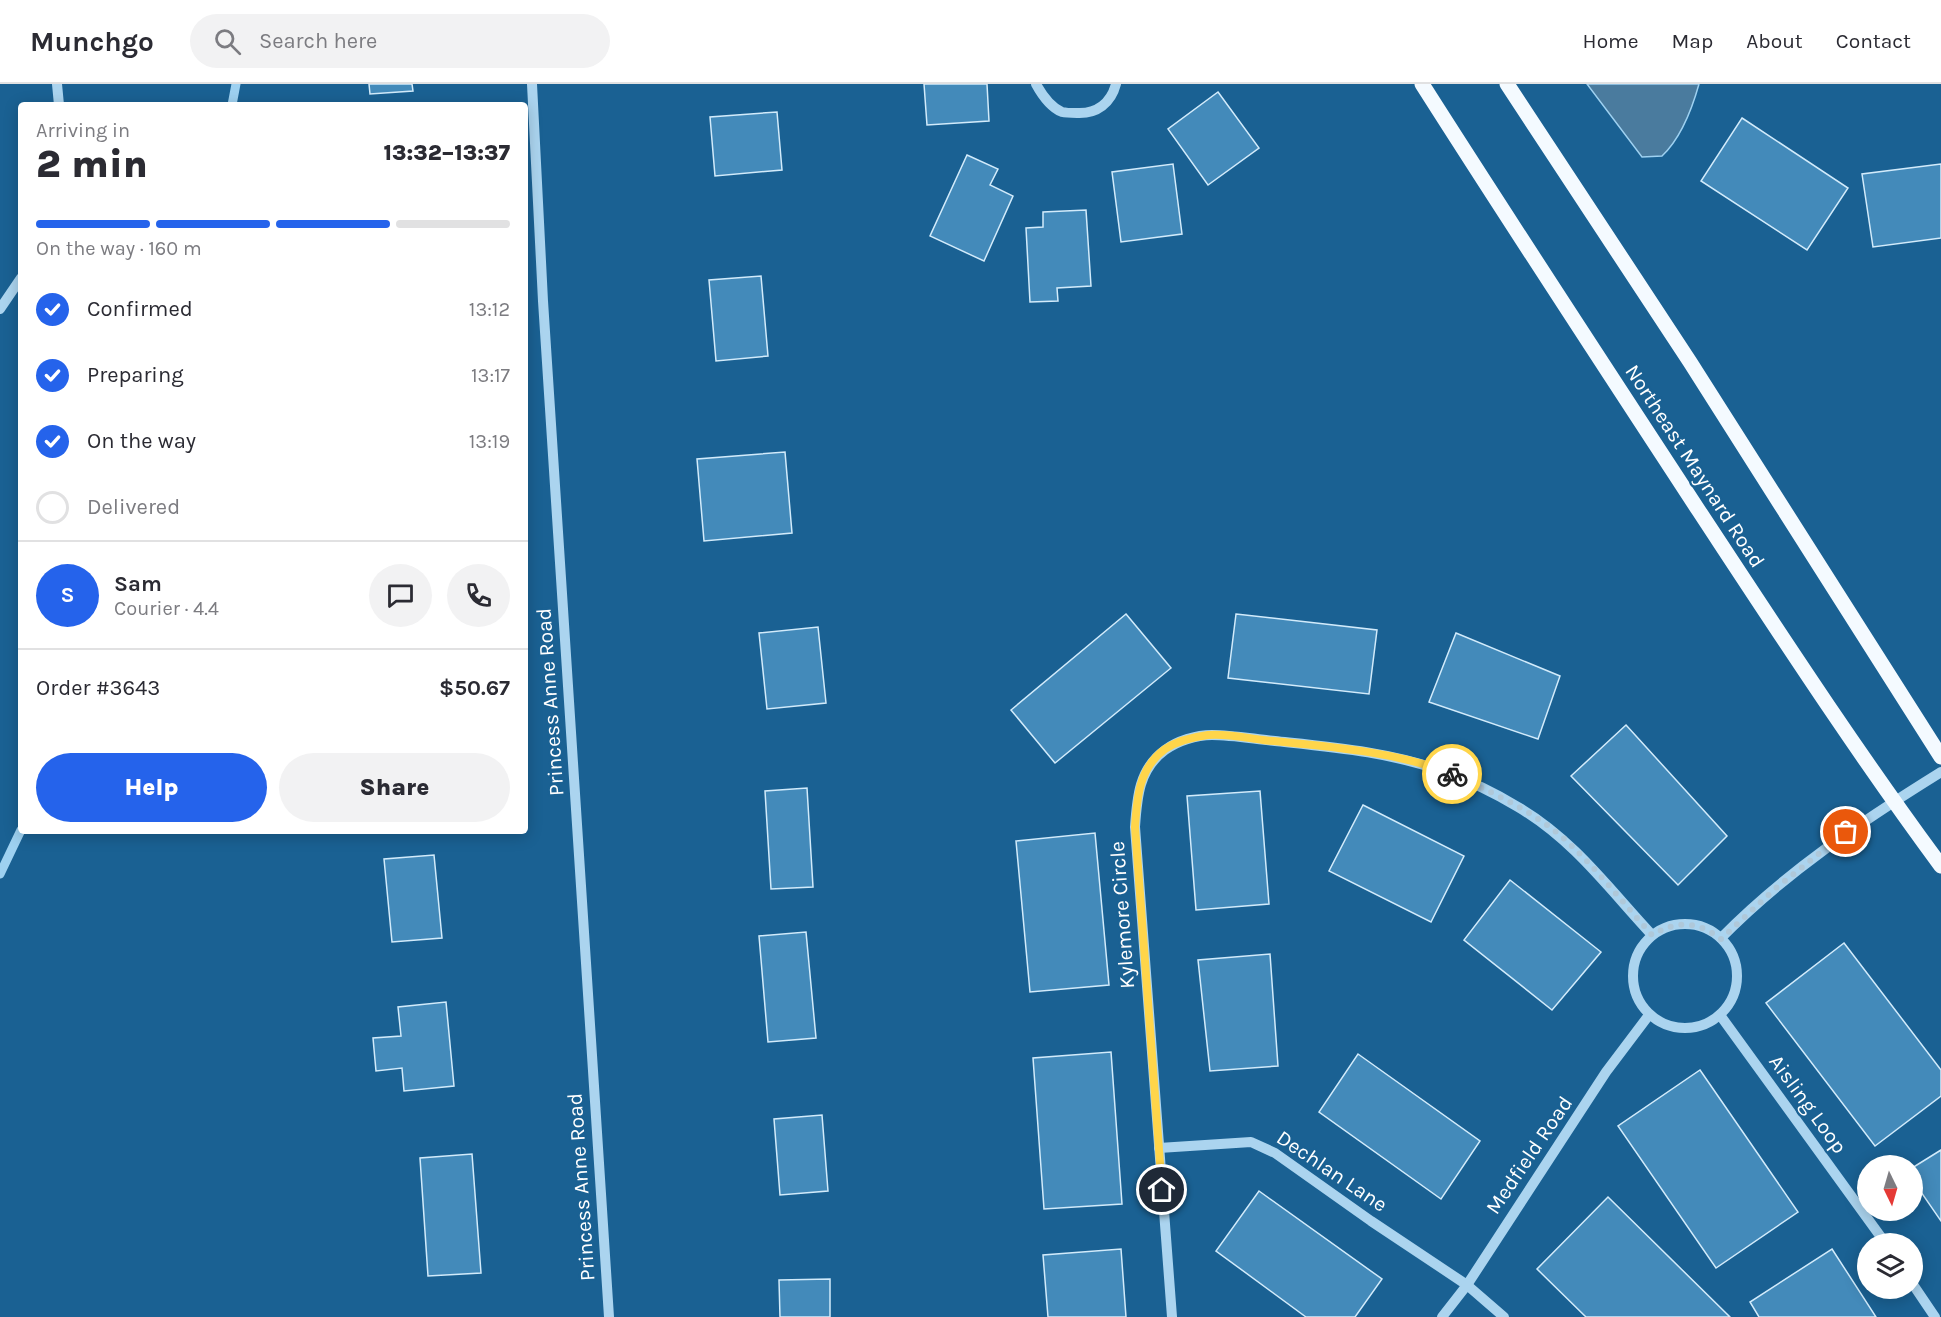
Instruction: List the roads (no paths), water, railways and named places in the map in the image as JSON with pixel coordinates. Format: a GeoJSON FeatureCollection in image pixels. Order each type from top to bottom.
{"type":"FeatureCollection","features":[{"type":"Feature","properties":{"kind":"main road","name":"Northeast Maynard Road"},"geometry":{"type":"LineString","coordinates":[[1422,84],[1716,537],[1893,802],[1941,866]]}},
{"type":"Feature","properties":{"kind":"main road"},"geometry":{"type":"LineString","coordinates":[[1507,84],[1689,362],[1941,757]]}},
{"type":"Feature","properties":{"kind":"street"},"geometry":{"type":"LineString","coordinates":[[57,84],[59,102]]}},
{"type":"Feature","properties":{"kind":"street","name":"Princess Anne Road"},"geometry":{"type":"LineString","coordinates":[[532,84],[543,301],[609,1317]]}},
{"type":"Feature","properties":{"kind":"street"},"geometry":{"type":"LineString","coordinates":[[1036,84],[1047,100],[1063,112],[1085,113],[1103,107],[1114,92],[1116,84]]}},
{"type":"Feature","properties":{"kind":"street"},"geometry":{"type":"LineString","coordinates":[[0,309],[18,282]]}},
{"type":"Feature","properties":{"kind":"street","name":"Kylemore Circle"},"geometry":{"type":"LineString","coordinates":[[1172,1317],[1135,827],[1137,797],[1143,774],[1154,759],[1166,749],[1184,740],[1210,735],[1353,751],[1408,760],[1444,771],[1484,788],[1520,808],[1559,835],[1604,878],[1652,935]]}},
{"type":"Feature","properties":{"kind":"street"},"geometry":{"type":"LineString","coordinates":[[1721,939],[1776,888],[1828,846],[1941,772]]}},
{"type":"Feature","properties":{"kind":"street"},"geometry":{"type":"LineString","coordinates":[[1680,924],[1695,925],[1709,930],[1721,939],[1731,952],[1737,968],[1736,985],[1731,1001],[1720,1015],[1707,1024],[1692,1028],[1677,1028],[1662,1024],[1649,1015],[1638,1001],[1632,983],[1633,966],[1640,949],[1652,935],[1680,924]]}},
{"type":"Feature","properties":{"kind":"street","name":"Medfield Road"},"geometry":{"type":"LineString","coordinates":[[1442,1317],[1467,1285],[1606,1072],[1649,1015]]}},
{"type":"Feature","properties":{"kind":"street","name":"Aisling Loop"},"geometry":{"type":"LineString","coordinates":[[1720,1015],[1878,1233]]}},
{"type":"Feature","properties":{"kind":"street","name":"Dechlan Lane"},"geometry":{"type":"LineString","coordinates":[[1159,1148],[1251,1142],[1259,1145],[1298,1167],[1371,1221],[1467,1285],[1504,1317]]}},
{"type":"Feature","properties":{"kind":"street"},"geometry":{"type":"LineString","coordinates":[[1923,1299],[1935,1317]]}},
{"type":"Feature","properties":{"kind":"water"},"geometry":{"type":"Polygon","coordinates":[[[1587,84],[1699,84],[1685,123],[1669,149],[1662,156],[1642,157],[1587,84]]]}},
{"type":"Feature","properties":{"kind":"waterway"},"geometry":{"type":"LineString","coordinates":[[233,102],[236,84]]}},
{"type":"Feature","properties":{"kind":"waterway"},"geometry":{"type":"LineString","coordinates":[[0,874],[19,834]]}}]}
